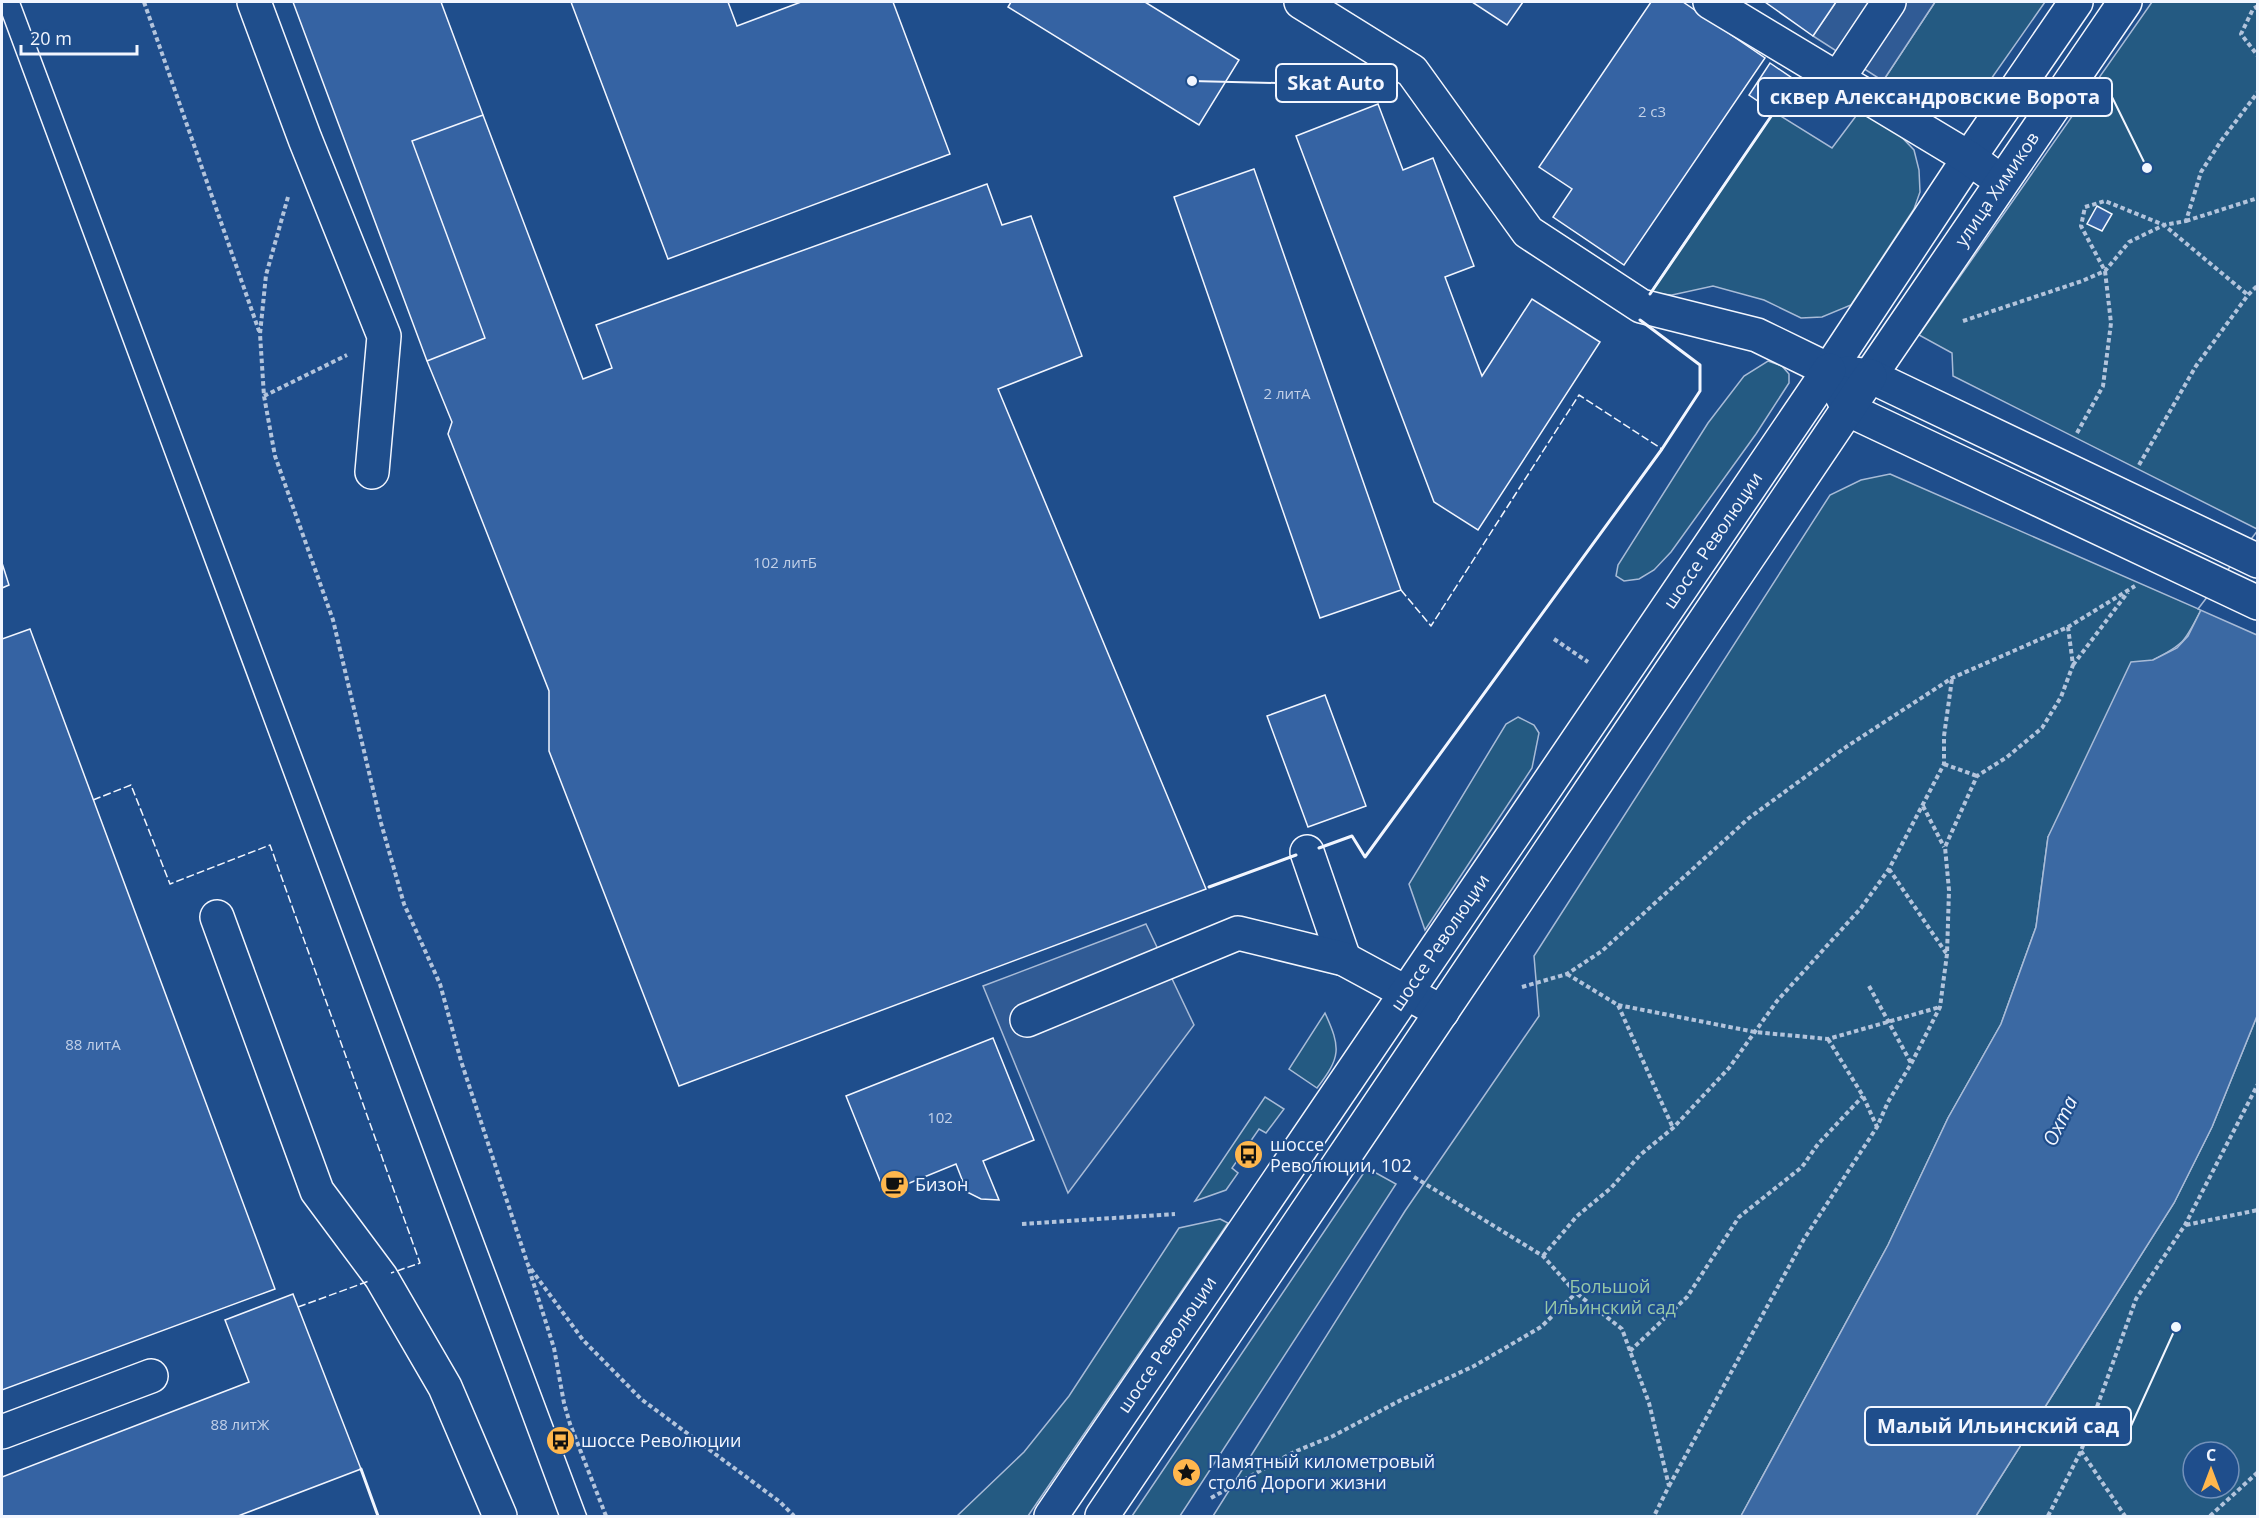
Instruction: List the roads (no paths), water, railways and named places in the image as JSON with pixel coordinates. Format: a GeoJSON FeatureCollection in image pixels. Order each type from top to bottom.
{"type":"FeatureCollection","features":[{"type":"Feature","properties":{"kind":"main road"},"geometry":{"type":"LineString","coordinates":[[254,2],[305,139],[384,336],[372,472]]}},
{"type":"Feature","properties":{"kind":"main road"},"geometry":{"type":"LineString","coordinates":[[1301,2],[1412,71],[1528,232],[1641,306],[1757,335],[1829,370],[1870,376],[2258,561]]}},
{"type":"Feature","properties":{"kind":"main road"},"geometry":{"type":"LineString","coordinates":[[1710,2],[1969,158],[2003,182]]}},
{"type":"Feature","properties":{"kind":"main road"},"geometry":{"type":"LineString","coordinates":[[1837,80],[1889,2]]}},
{"type":"Feature","properties":{"kind":"main road"},"geometry":{"type":"LineString","coordinates":[[1829,370],[1969,158],[2076,2]]}},
{"type":"Feature","properties":{"kind":"main road","name":"улица Химиков"},"geometry":{"type":"LineString","coordinates":[[1870,376],[2125,2]]}},
{"type":"Feature","properties":{"kind":"main road"},"geometry":{"type":"LineString","coordinates":[[1829,370],[1849,410],[2258,603]]}},
{"type":"Feature","properties":{"kind":"main road","name":"шоссе Революции"},"geometry":{"type":"LineString","coordinates":[[1051,1516],[1829,370]]}},
{"type":"Feature","properties":{"kind":"main road"},"geometry":{"type":"LineString","coordinates":[[1102,1516],[1870,376]]}},
{"type":"Feature","properties":{"kind":"main road"},"geometry":{"type":"LineString","coordinates":[[1306,852],[1344,959]]}},
{"type":"Feature","properties":{"kind":"main road"},"geometry":{"type":"LineString","coordinates":[[217,916],[317,1191],[381,1277],[445,1387],[500,1516]]}},
{"type":"Feature","properties":{"kind":"main road"},"geometry":{"type":"LineString","coordinates":[[1027,1020],[1238,933],[1344,959],[1442,1012]]}},
{"type":"Feature","properties":{"kind":"main road"},"geometry":{"type":"LineString","coordinates":[[2,1432],[151,1376]]}},
{"type":"Feature","properties":{"kind":"water","name":"Охта"},"geometry":{"type":"Polygon","coordinates":[[[2257,533],[2257,1016],[2212,1127],[2174,1203],[1976,1516],[1741,1516],[1888,1245],[1948,1118],[2001,1024],[2036,927],[2048,837],[2131,662],[2153,660],[2177,648],[2188,636],[2201,610],[2257,533]]]}},
{"type":"Feature","properties":{"kind":"tram line"},"geometry":{"type":"LineString","coordinates":[[20,2],[587,1516]]}},
{"type":"Feature","properties":{"kind":"tram line"},"geometry":{"type":"LineString","coordinates":[[2,15],[559,1516]]}},
{"type":"Feature","properties":{"kind":"place","name":"Skat Auto"},"geometry":{"type":"Point","coordinates":[1192,81]}},
{"type":"Feature","properties":{"kind":"place","name":"сквер Александровские Ворота"},"geometry":{"type":"Point","coordinates":[2147,168]}},
{"type":"Feature","properties":{"kind":"place","name":"шоссе Революции, 102"},"geometry":{"type":"Point","coordinates":[1249,1155]}},
{"type":"Feature","properties":{"kind":"place","name":"Бизон"},"geometry":{"type":"Point","coordinates":[894,1185]}},
{"type":"Feature","properties":{"kind":"place","name":"Малый Ильинский сад"},"geometry":{"type":"Point","coordinates":[2176,1327]}},
{"type":"Feature","properties":{"kind":"place","name":"шоссе Революции"},"geometry":{"type":"Point","coordinates":[560,1441]}},
{"type":"Feature","properties":{"kind":"place","name":"Памятный километровый столб Дороги жизни"},"geometry":{"type":"Point","coordinates":[1187,1472]}},
{"type":"Feature","properties":{"kind":"park label","name":"Большой Ильинский сад"},"geometry":{"type":"Point","coordinates":[1610,1297]}}]}
